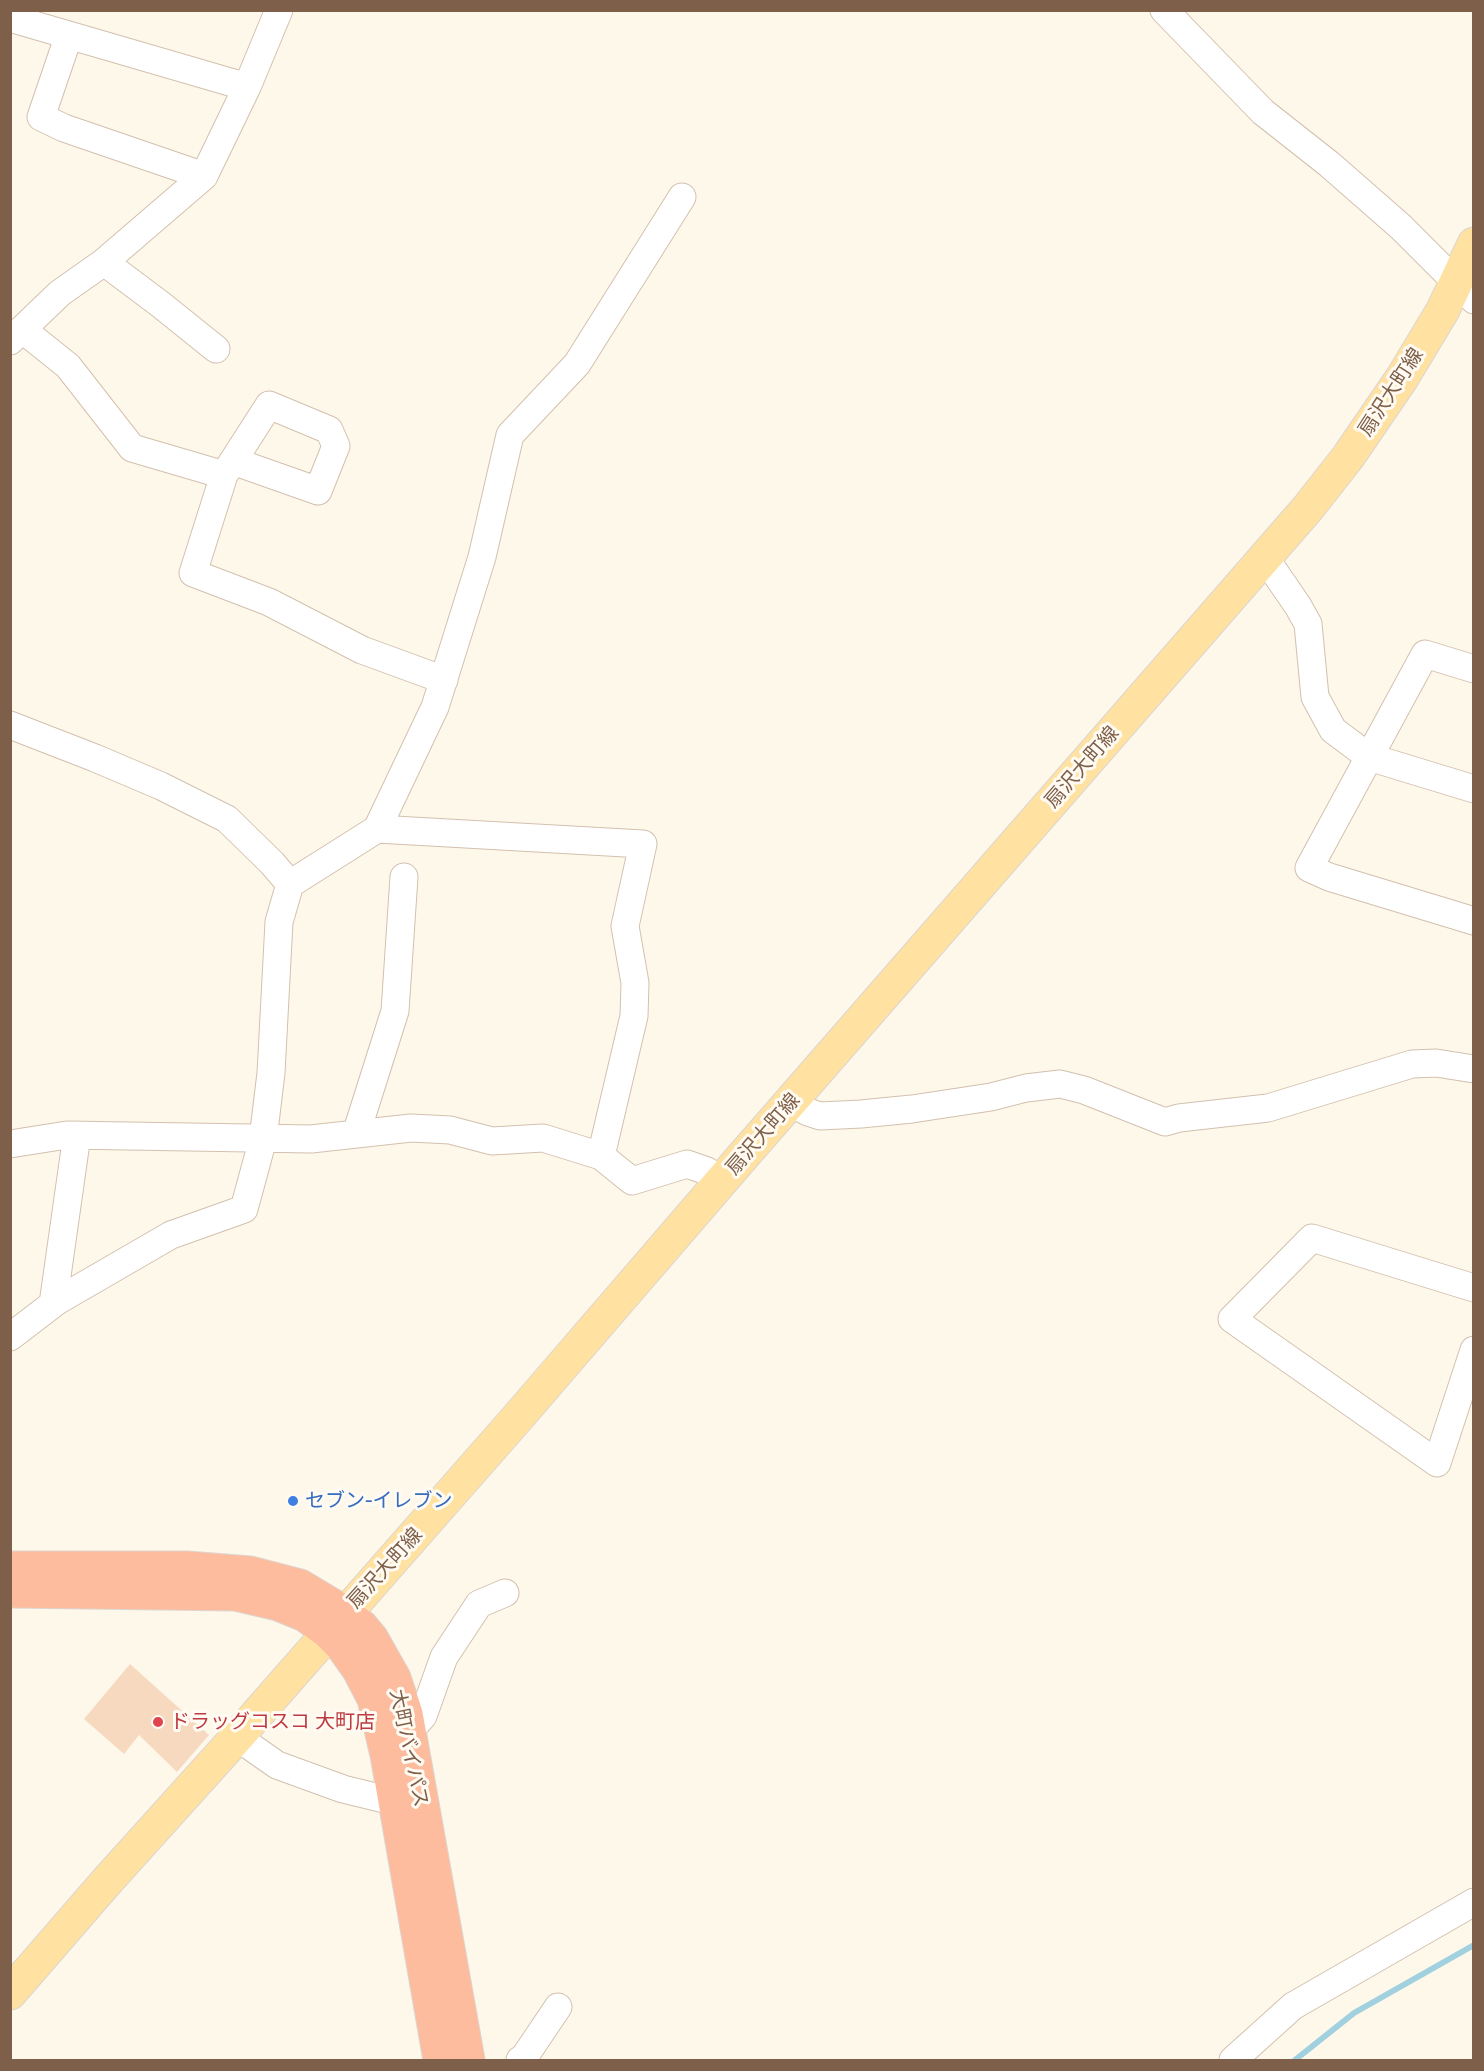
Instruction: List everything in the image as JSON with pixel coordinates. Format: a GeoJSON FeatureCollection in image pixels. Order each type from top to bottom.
{"type":"FeatureCollection","features":[{"type":"Feature","properties":{"kind":"highway","name":"大町バイパス"},"geometry":{"type":"LineString","coordinates":[[10,1568],[187,1568],[250,1573],[300,1586],[337,1622],[342,1646],[359,1670],[374,1700],[387,1755],[440,2061]]}},
{"type":"Feature","properties":{"kind":"highway","name":"大町バイパス"},"geometry":{"type":"LineString","coordinates":[[10,1592],[235,1594],[305,1615],[362,1627],[393,1677],[406,1714],[468,2061]]}},
{"type":"Feature","properties":{"kind":"main road","name":"扇沢大町線"},"geometry":{"type":"LineString","coordinates":[[10,1994],[519,1416],[1308,508],[1348,457],[1402,378],[1443,310],[1465,292],[1463,264],[1473,244]]}},
{"type":"Feature","properties":{"kind":"street"},"geometry":{"type":"LineString","coordinates":[[279,10],[247,87],[204,176],[104,262],[60,293],[17,336],[68,366],[132,448],[229,468],[193,573],[269,602],[362,650],[444,680]]}},
{"type":"Feature","properties":{"kind":"street"},"geometry":{"type":"LineString","coordinates":[[1164,10],[1263,112],[1329,164],[1401,227],[1465,292]]}},
{"type":"Feature","properties":{"kind":"street"},"geometry":{"type":"LineString","coordinates":[[10,18],[247,87]]}},
{"type":"Feature","properties":{"kind":"street"},"geometry":{"type":"LineString","coordinates":[[69,35],[40,117],[64,128],[204,176]]}},
{"type":"Feature","properties":{"kind":"street"},"geometry":{"type":"LineString","coordinates":[[10,1337],[53,1304],[171,1235],[244,1209],[263,1139],[271,1073],[279,921],[290,884],[377,829],[435,707],[482,557],[510,435],[578,364],[682,197]]}},
{"type":"Feature","properties":{"kind":"street"},"geometry":{"type":"LineString","coordinates":[[104,262],[216,350]]}},
{"type":"Feature","properties":{"kind":"street"},"geometry":{"type":"LineString","coordinates":[[1265,558],[1308,624],[1315,697],[1333,730],[1369,757],[1473,789]]}},
{"type":"Feature","properties":{"kind":"street"},"geometry":{"type":"LineString","coordinates":[[1473,669],[1425,654],[1309,868],[1329,877],[1473,921]]}},
{"type":"Feature","properties":{"kind":"street"},"geometry":{"type":"LineString","coordinates":[[10,725],[161,786],[227,819],[290,884]]}},
{"type":"Feature","properties":{"kind":"street"},"geometry":{"type":"LineString","coordinates":[[377,829],[643,844],[625,926],[635,983],[634,1016],[602,1156]]}},
{"type":"Feature","properties":{"kind":"street"},"geometry":{"type":"LineString","coordinates":[[356,1134],[395,1011],[404,877]]}},
{"type":"Feature","properties":{"kind":"street"},"geometry":{"type":"LineString","coordinates":[[790,1103],[820,1116],[861,1114],[912,1109],[1060,1084],[1084,1090],[1165,1122],[1179,1118],[1268,1108],[1412,1064],[1436,1063],[1473,1069]]}},
{"type":"Feature","properties":{"kind":"street"},"geometry":{"type":"LineString","coordinates":[[10,1144],[77,1135],[311,1139],[411,1128],[450,1130],[492,1141],[543,1138],[602,1156],[632,1181],[687,1164],[707,1171],[722,1181]]}},
{"type":"Feature","properties":{"kind":"street"},"geometry":{"type":"LineString","coordinates":[[53,1304],[77,1135]]}},
{"type":"Feature","properties":{"kind":"street"},"geometry":{"type":"LineString","coordinates":[[1473,1288],[1312,1239],[1232,1319],[1437,1463],[1473,1350]]}},
{"type":"Feature","properties":{"kind":"street"},"geometry":{"type":"LineString","coordinates":[[409,1731],[423,1716],[444,1657],[479,1604],[505,1593]]}},
{"type":"Feature","properties":{"kind":"street"},"geometry":{"type":"LineString","coordinates":[[237,1737],[277,1765],[343,1789],[396,1802]]}},
{"type":"Feature","properties":{"kind":"street"},"geometry":{"type":"LineString","coordinates":[[1233,2061],[1293,2006],[1473,1902]]}},
{"type":"Feature","properties":{"kind":"street"},"geometry":{"type":"LineString","coordinates":[[520,2061],[558,2007]]}},
{"type":"Feature","properties":{"kind":"building"},"geometry":{"type":"Polygon","coordinates":[[[130,1664],[209,1735],[177,1772],[139,1735],[124,1754],[84,1719],[130,1664]]]}},
{"type":"Feature","properties":{"kind":"waterway"},"geometry":{"type":"LineString","coordinates":[[1295,2060],[1354,2013],[1474,1945]]}},
{"type":"Feature","properties":{"kind":"place","name":"セブン-イレブン"},"geometry":{"type":"Point","coordinates":[293,1501]}},
{"type":"Feature","properties":{"kind":"place","name":"ドラッグコスコ 大町店"},"geometry":{"type":"Point","coordinates":[158,1722]}}]}
